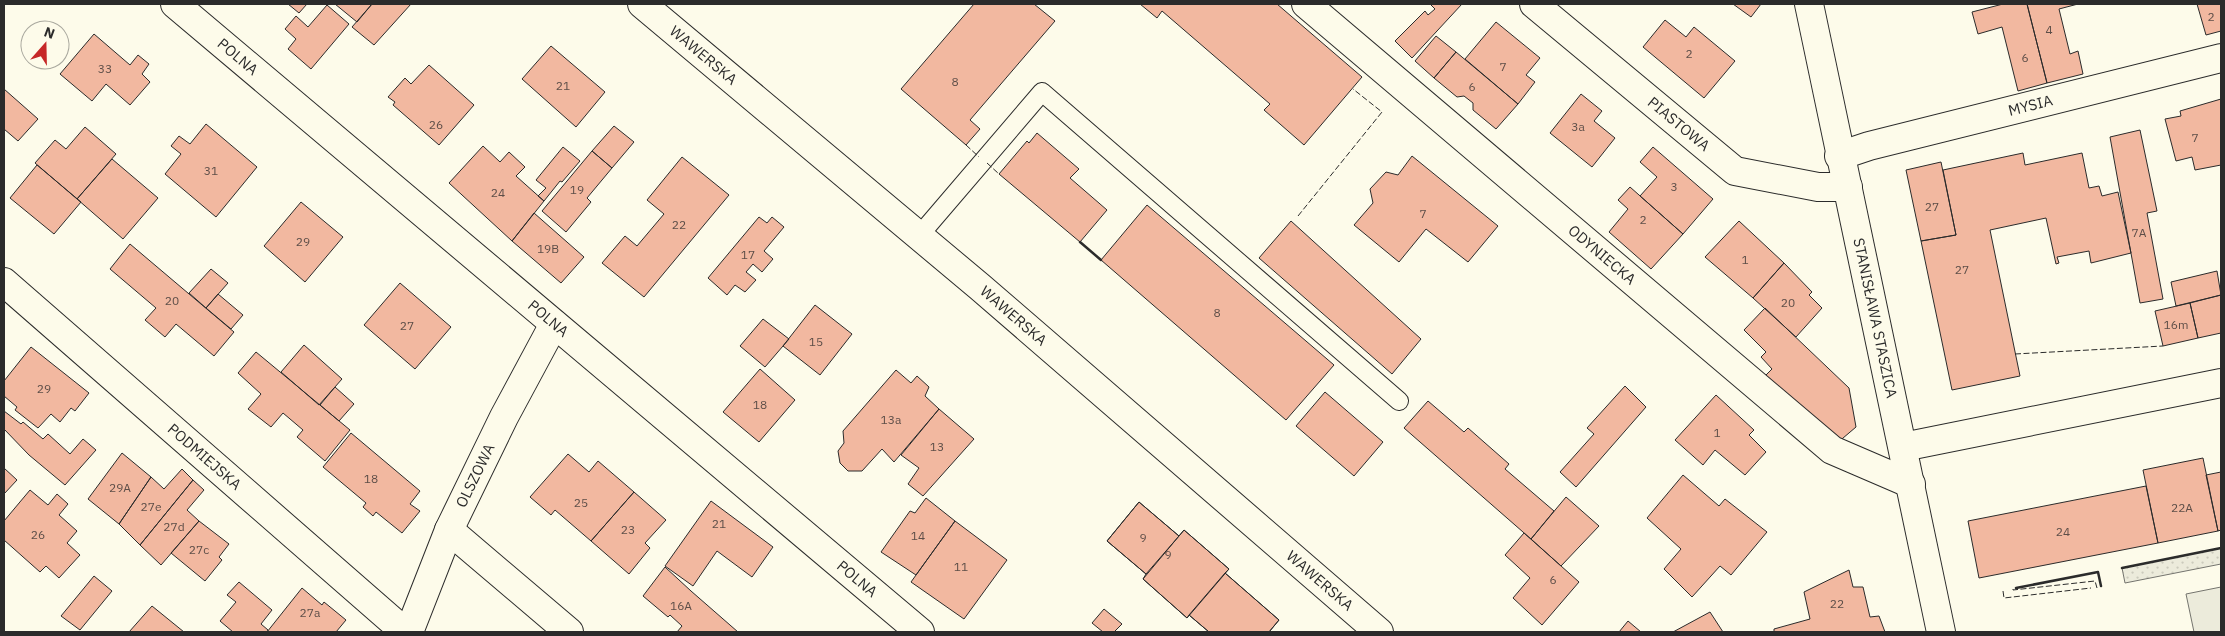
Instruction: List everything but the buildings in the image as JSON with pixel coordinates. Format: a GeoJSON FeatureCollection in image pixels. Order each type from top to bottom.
{"type":"FeatureCollection","features":[{"type":"Feature","properties":{"kind":"street","name":"POLNA"},"geometry":{"type":"LineString","coordinates":[[175,4],[920,632]]}},
{"type":"Feature","properties":{"kind":"street","name":"WAWERSKA"},"geometry":{"type":"LineString","coordinates":[[642,4],[980,287],[1380,632]]}},
{"type":"Feature","properties":{"kind":"street","name":"ODYNIECKA"},"geometry":{"type":"LineString","coordinates":[[1306,4],[1832,450],[1911,484]]}},
{"type":"Feature","properties":{"kind":"street","name":"PIASTOWA"},"geometry":{"type":"LineString","coordinates":[[1534,4],[1735,171],[1818,187],[1848,187]]}},
{"type":"Feature","properties":{"kind":"street","name":"STANISŁAWA STASZICA"},"geometry":{"type":"LineString","coordinates":[[1809,4],[1941,632]]}},
{"type":"Feature","properties":{"kind":"street","name":"MYSIA"},"geometry":{"type":"LineString","coordinates":[[1840,156],[1878,143],[2221,58]]}},
{"type":"Feature","properties":{"kind":"street","name":"PODMIEJSKA"},"geometry":{"type":"LineString","coordinates":[[4,282],[405,632]]}},
{"type":"Feature","properties":{"kind":"street","name":"OLSZOWA"},"geometry":{"type":"LineString","coordinates":[[409,632],[448,530],[504,417],[554,324]]}},
{"type":"Feature","properties":{"kind":"street"},"geometry":{"type":"LineString","coordinates":[[1903,447],[2221,383]]}},
{"type":"Feature","properties":{"kind":"street"},"geometry":{"type":"LineString","coordinates":[[448,530],[569,632]]}},
{"type":"Feature","properties":{"kind":"lane"},"geometry":{"type":"LineString","coordinates":[[918,237],[1042,92],[1399,402]]}},
{"type":"Feature","properties":{"kind":"shaded area"},"geometry":{"type":"Polygon","coordinates":[[[2221,548],[2221,564],[2125,583],[2122,568],[2221,548]]]}},
{"type":"Feature","properties":{"kind":"shaded area"},"geometry":{"type":"Polygon","coordinates":[[[2221,587],[2221,632],[2194,632],[2186,594],[2221,587]]]}},
{"type":"Feature","properties":{"kind":"fence"},"geometry":{"type":"LineString","coordinates":[[1298,216],[1382,112],[1353,89]]}},
{"type":"Feature","properties":{"kind":"fence"},"geometry":{"type":"LineString","coordinates":[[966,145],[979,157]]}},
{"type":"Feature","properties":{"kind":"fence"},"geometry":{"type":"LineString","coordinates":[[987,163],[999,174]]}},
{"type":"Feature","properties":{"kind":"fence"},"geometry":{"type":"LineString","coordinates":[[2015,354],[2163,346]]}},
{"type":"Feature","properties":{"kind":"fence"},"geometry":{"type":"LineString","coordinates":[[2013,589],[2095,581],[2097,588]]}},
{"type":"Feature","properties":{"kind":"fence"},"geometry":{"type":"LineString","coordinates":[[2003,591],[2004,598],[2091,588]]}},
{"type":"Feature","properties":{"kind":"wall"},"geometry":{"type":"LineString","coordinates":[[1080,242],[1101,260]]}},
{"type":"Feature","properties":{"kind":"wall"},"geometry":{"type":"LineString","coordinates":[[2122,568],[2221,548]]}},
{"type":"Feature","properties":{"kind":"wall"},"geometry":{"type":"LineString","coordinates":[[2016,588],[2098,572],[2101,586]]}}]}
